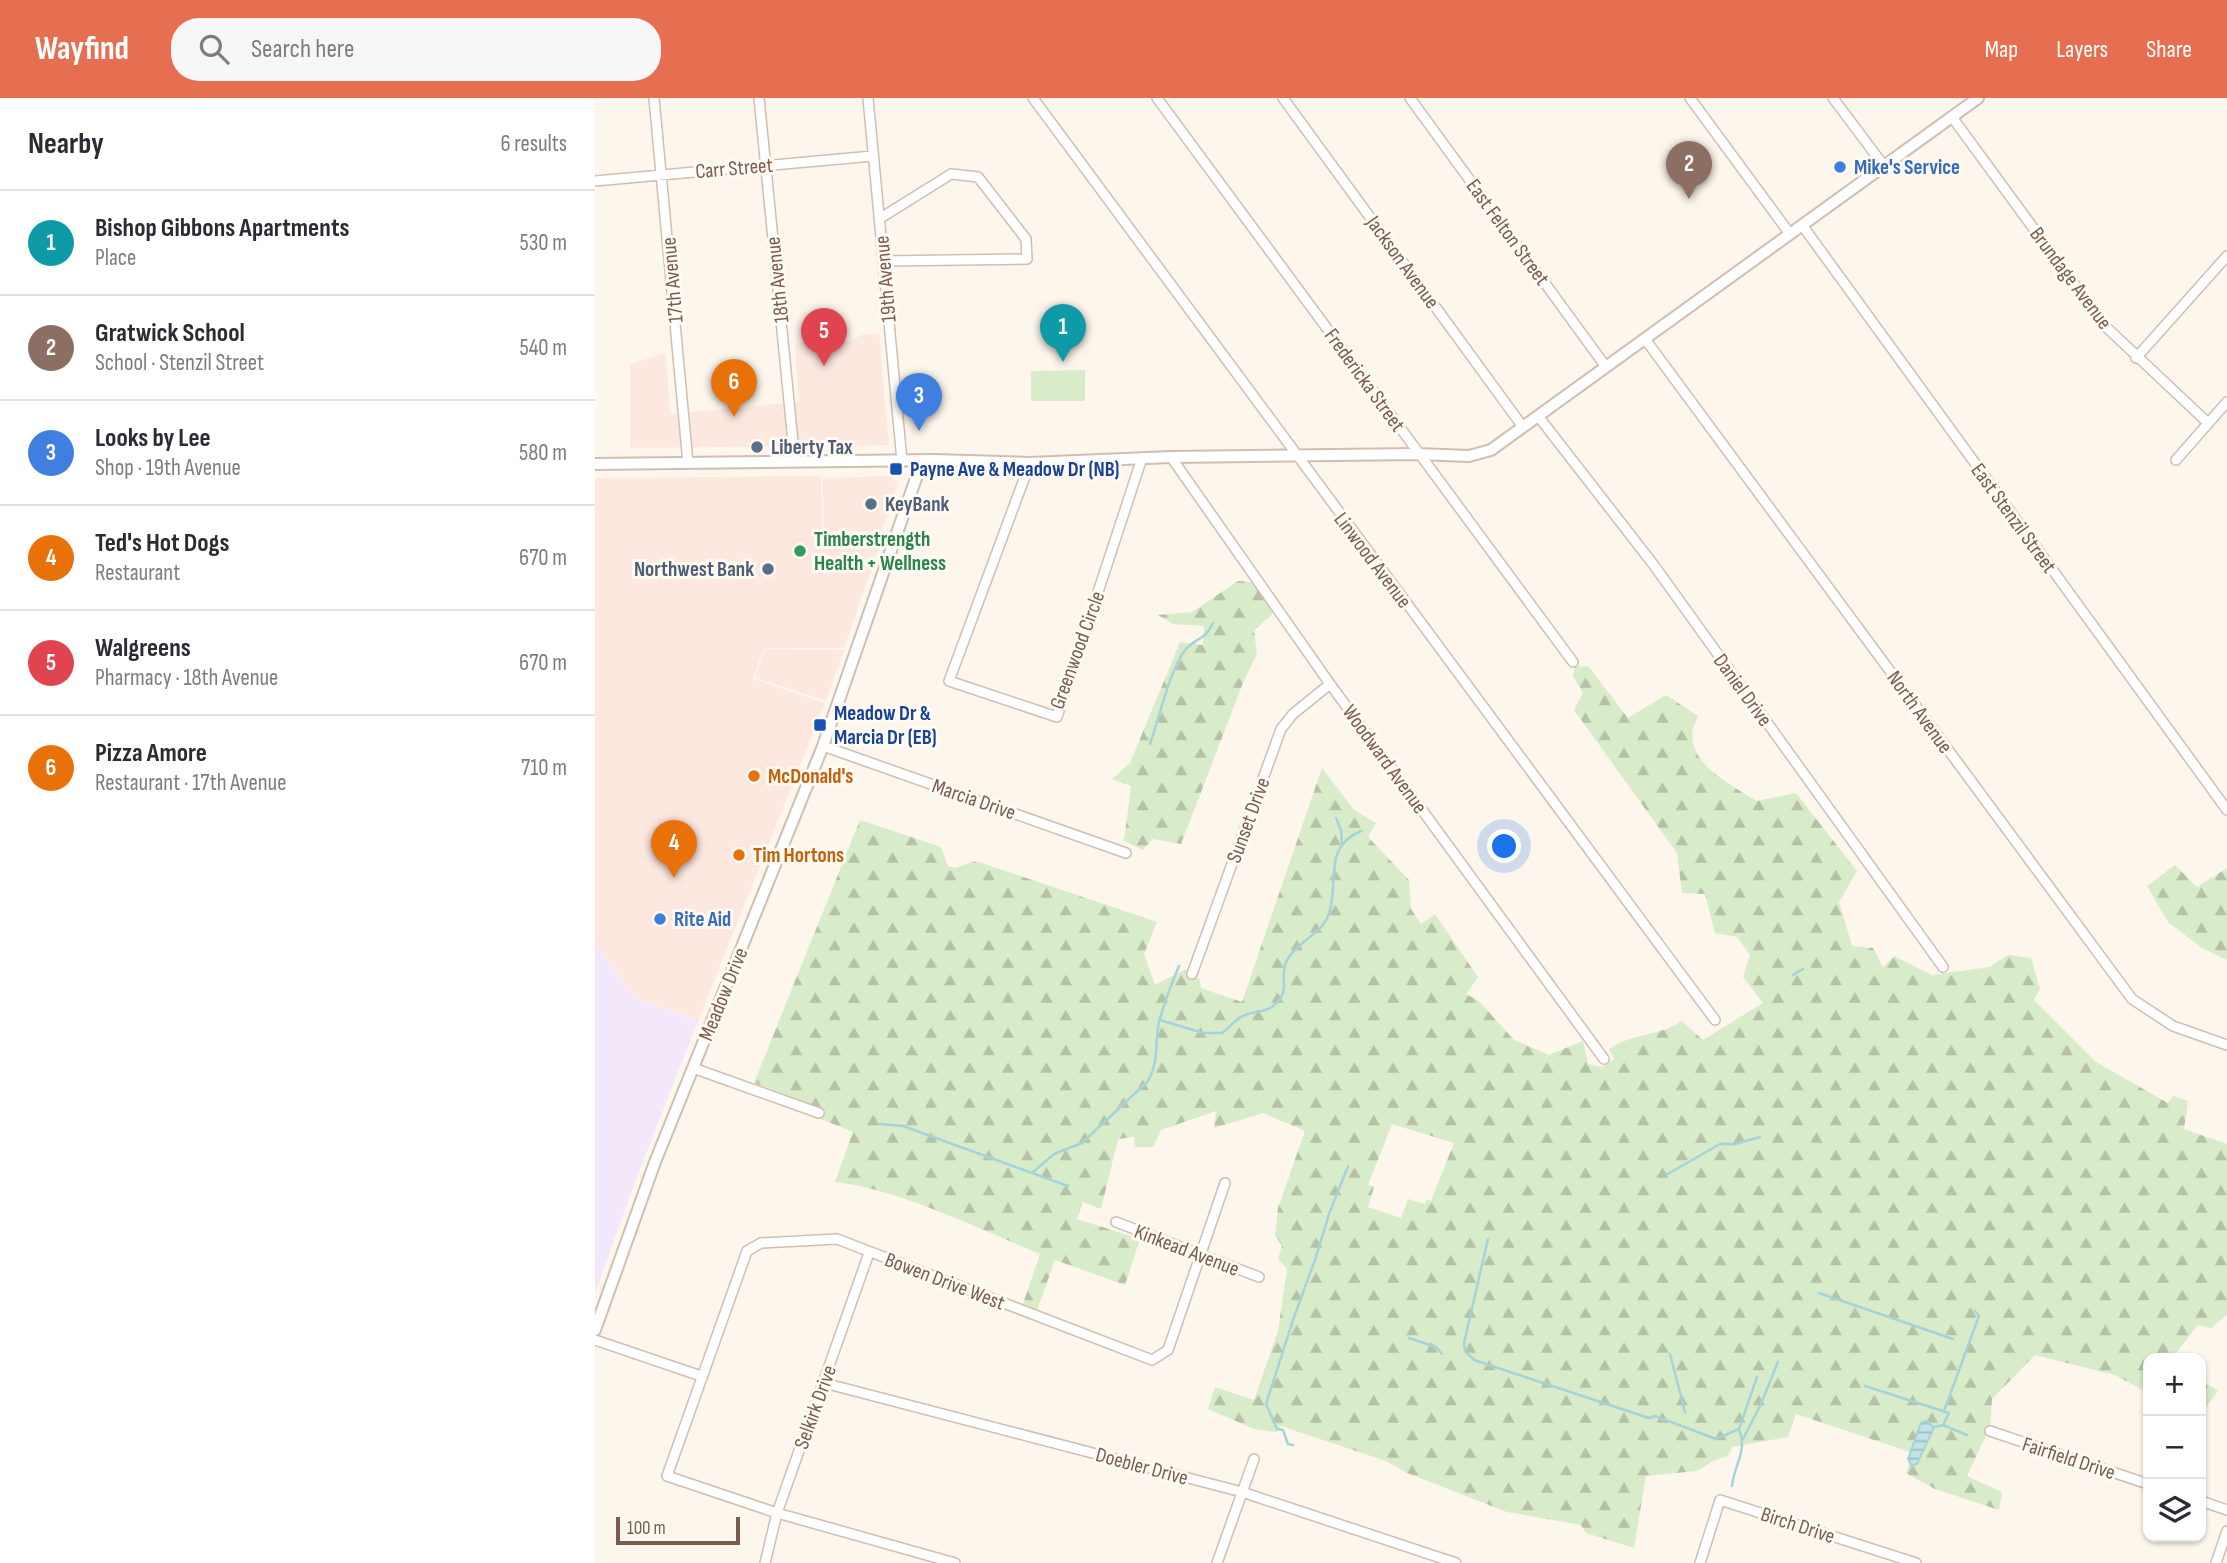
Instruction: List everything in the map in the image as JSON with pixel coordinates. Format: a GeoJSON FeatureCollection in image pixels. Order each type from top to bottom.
{"type":"FeatureCollection","features":[{"type":"Feature","properties":{"kind":"street","name":"17th Avenue"},"geometry":{"type":"LineString","coordinates":[[654,98],[688,463]]}},
{"type":"Feature","properties":{"kind":"street","name":"18th Avenue"},"geometry":{"type":"LineString","coordinates":[[759,98],[795,462]]}},
{"type":"Feature","properties":{"kind":"street","name":"19th Avenue"},"geometry":{"type":"LineString","coordinates":[[868,98],[902,461]]}},
{"type":"Feature","properties":{"kind":"street","name":"Linwood Avenue"},"geometry":{"type":"LineString","coordinates":[[1033,98],[1715,1020]]}},
{"type":"Feature","properties":{"kind":"street","name":"Fredericka Street"},"geometry":{"type":"LineString","coordinates":[[1157,98],[1573,662]]}},
{"type":"Feature","properties":{"kind":"street","name":"Jackson Avenue"},"geometry":{"type":"LineString","coordinates":[[1283,98],[1524,427]]}},
{"type":"Feature","properties":{"kind":"street","name":"East Felton Street"},"geometry":{"type":"LineString","coordinates":[[1410,98],[1606,367]]}},
{"type":"Feature","properties":{"kind":"street"},"geometry":{"type":"LineString","coordinates":[[1691,98],[1790,234]]}},
{"type":"Feature","properties":{"kind":"street"},"geometry":{"type":"LineString","coordinates":[[1833,98],[1884,166]]}},
{"type":"Feature","properties":{"kind":"street"},"geometry":{"type":"LineString","coordinates":[[595,464],[902,461],[1030,463],[1171,457],[1419,454],[1469,456],[1491,450],[1524,427],[1978,98]]}},
{"type":"Feature","properties":{"kind":"street","name":"Brundage Avenue"},"geometry":{"type":"LineString","coordinates":[[1952,117],[2105,326],[2208,423]]}},
{"type":"Feature","properties":{"kind":"street","name":"Carr Street"},"geometry":{"type":"LineString","coordinates":[[595,181],[873,156]]}},
{"type":"Feature","properties":{"kind":"street"},"geometry":{"type":"LineString","coordinates":[[879,219],[951,174],[978,177],[1026,239],[1027,259],[883,261]]}},
{"type":"Feature","properties":{"kind":"street","name":"East Stenzil Street"},"geometry":{"type":"LineString","coordinates":[[1802,225],[2227,810]]}},
{"type":"Feature","properties":{"kind":"street"},"geometry":{"type":"LineString","coordinates":[[2136,358],[2227,256]]}},
{"type":"Feature","properties":{"kind":"street","name":"North Avenue"},"geometry":{"type":"LineString","coordinates":[[1645,339],[2132,999],[2173,1026],[2227,1045]]}},
{"type":"Feature","properties":{"kind":"street"},"geometry":{"type":"LineString","coordinates":[[2176,460],[2227,402]]}},
{"type":"Feature","properties":{"kind":"street","name":"Daniel Drive"},"geometry":{"type":"LineString","coordinates":[[1538,416],[1653,564],[1943,967]]}},
{"type":"Feature","properties":{"kind":"street","name":"Woodward Avenue"},"geometry":{"type":"LineString","coordinates":[[1171,457],[1330,684],[1604,1059]]}},
{"type":"Feature","properties":{"kind":"street","name":"Greenwood Circle"},"geometry":{"type":"LineString","coordinates":[[1030,463],[949,681],[1057,717],[1142,458]]}},
{"type":"Feature","properties":{"kind":"street","name":"Meadow Drive"},"geometry":{"type":"LineString","coordinates":[[595,1330],[646,1185],[823,746],[922,461]]}},
{"type":"Feature","properties":{"kind":"street","name":"Sunset Drive"},"geometry":{"type":"LineString","coordinates":[[1192,974],[1281,729],[1293,714],[1330,684]]}},
{"type":"Feature","properties":{"kind":"street","name":"Marcia Drive"},"geometry":{"type":"LineString","coordinates":[[823,746],[1126,853]]}},
{"type":"Feature","properties":{"kind":"street"},"geometry":{"type":"LineString","coordinates":[[693,1068],[820,1113]]}},
{"type":"Feature","properties":{"kind":"street"},"geometry":{"type":"LineString","coordinates":[[1200,1255],[1225,1183]]}},
{"type":"Feature","properties":{"kind":"street","name":"Kinkead Avenue"},"geometry":{"type":"LineString","coordinates":[[1116,1222],[1259,1277]]}},
{"type":"Feature","properties":{"kind":"street","name":"Bowen Drive West"},"geometry":{"type":"LineString","coordinates":[[777,1513],[667,1476],[747,1251],[761,1243],[837,1240],[1152,1360],[1168,1350],[1200,1255]]}},
{"type":"Feature","properties":{"kind":"street","name":"Selkirk Drive"},"geometry":{"type":"LineString","coordinates":[[765,1563],[777,1513],[869,1253]]}},
{"type":"Feature","properties":{"kind":"street"},"geometry":{"type":"LineString","coordinates":[[595,1340],[701,1376]]}},
{"type":"Feature","properties":{"kind":"street","name":"Doebler Drive"},"geometry":{"type":"LineString","coordinates":[[824,1383],[1242,1492],[1456,1563]]}},
{"type":"Feature","properties":{"kind":"street","name":"Fairfield Drive"},"geometry":{"type":"LineString","coordinates":[[1990,1431],[2143,1482]]}},
{"type":"Feature","properties":{"kind":"street"},"geometry":{"type":"LineString","coordinates":[[1217,1563],[1254,1459]]}},
{"type":"Feature","properties":{"kind":"street","name":"Birch Drive"},"geometry":{"type":"LineString","coordinates":[[1700,1563],[1720,1500],[1916,1563]]}},
{"type":"Feature","properties":{"kind":"street"},"geometry":{"type":"LineString","coordinates":[[2206,1503],[2227,1510]]}},
{"type":"Feature","properties":{"kind":"street"},"geometry":{"type":"LineString","coordinates":[[777,1513],[955,1563]]}},
{"type":"Feature","properties":{"kind":"street"},"geometry":{"type":"LineString","coordinates":[[2217,1563],[2227,1531]]}},
{"type":"Feature","properties":{"kind":"shaded area"},"geometry":{"type":"Polygon","coordinates":[[[879,333],[889,445],[630,448],[630,364],[665,353],[671,414],[799,402],[795,343],[851,341],[861,335],[879,333]]]}},
{"type":"Feature","properties":{"kind":"shaded area"},"geometry":{"type":"Polygon","coordinates":[[[821,476],[822,535],[884,533],[844,648],[764,648],[753,679],[825,703],[698,1021],[634,997],[595,943],[595,478],[821,476]]]}},
{"type":"Feature","properties":{"kind":"shaded area"},"geometry":{"type":"Polygon","coordinates":[[[890,476],[898,483],[882,531],[824,532],[823,478],[890,476]]]}},
{"type":"Feature","properties":{"kind":"shaded area"},"geometry":{"type":"Polygon","coordinates":[[[765,649],[844,650],[826,701],[755,678],[765,649]]]}},
{"type":"Feature","properties":{"kind":"shaded area"},"geometry":{"type":"Polygon","coordinates":[[[595,943],[634,997],[698,1021],[595,1293],[595,943]]]}},
{"type":"Feature","properties":{"kind":"green space"},"geometry":{"type":"Polygon","coordinates":[[[1085,370],[1085,401],[1031,401],[1031,371],[1085,370]]]}},
{"type":"Feature","properties":{"kind":"green space"},"geometry":{"type":"Polygon","coordinates":[[[1238,581],[1252,582],[1274,613],[1254,630],[1257,654],[1243,683],[1181,844],[1153,839],[1143,850],[1124,841],[1131,786],[1112,779],[1130,763],[1180,642],[1203,645],[1204,626],[1173,624],[1158,615],[1192,612],[1238,581]]]}},
{"type":"Feature","properties":{"kind":"green space"},"geometry":{"type":"Polygon","coordinates":[[[1588,666],[1628,718],[1666,695],[1698,716],[1693,731],[1693,744],[1699,756],[1719,777],[1757,801],[1796,793],[1857,871],[1839,902],[1852,946],[1873,948],[1883,967],[1894,956],[1932,975],[1989,967],[2008,955],[2031,958],[2040,989],[2034,1000],[2096,1062],[2168,1103],[2173,1096],[2188,1101],[2184,1129],[2227,1144],[2227,1315],[2211,1328],[2198,1325],[2176,1353],[2143,1353],[2143,1390],[2115,1375],[2035,1355],[1992,1399],[1990,1427],[1967,1476],[2002,1492],[1999,1510],[1935,1489],[1906,1473],[1913,1453],[1796,1414],[1788,1437],[1732,1447],[1728,1456],[1697,1471],[1646,1476],[1634,1548],[1586,1533],[1581,1525],[1507,1512],[1407,1473],[1386,1461],[1281,1426],[1276,1432],[1254,1429],[1208,1409],[1215,1387],[1254,1400],[1278,1331],[1287,1269],[1278,1259],[1282,1246],[1275,1235],[1278,1208],[1305,1131],[1263,1113],[1214,1128],[1216,1111],[1161,1130],[1153,1147],[1135,1147],[1134,1137],[1118,1139],[1101,1209],[1083,1202],[1077,1219],[1140,1239],[1125,1285],[1055,1260],[1037,1310],[1023,1304],[1040,1254],[912,1201],[860,1186],[835,1182],[853,1132],[821,1119],[824,1109],[754,1083],[860,820],[941,847],[948,866],[955,868],[976,861],[1157,922],[1144,954],[1155,985],[1186,969],[1187,975],[1200,979],[1201,988],[1242,1002],[1322,768],[1354,810],[1376,823],[1368,837],[1409,880],[1411,909],[1421,924],[1435,914],[1478,977],[1466,994],[1479,1001],[1514,1040],[1549,1055],[1583,1041],[1588,1064],[1602,1067],[1614,1059],[1609,1049],[1682,1021],[1703,1040],[1763,1003],[1743,977],[1750,955],[1737,937],[1715,933],[1705,894],[1682,893],[1677,853],[1574,710],[1583,693],[1573,676],[1575,667],[1588,666]],[[1392,1124],[1368,1185],[1374,1187],[1368,1207],[1401,1218],[1408,1199],[1425,1204],[1427,1199],[1431,1201],[1454,1143],[1392,1124]]]}},
{"type":"Feature","properties":{"kind":"green space"},"geometry":{"type":"Polygon","coordinates":[[[2175,865],[2197,887],[2227,868],[2227,960],[2202,948],[2168,922],[2147,886],[2175,865]]]}},
{"type":"Feature","properties":{"kind":"green space"},"geometry":{"type":"Polygon","coordinates":[[[2206,1383],[2218,1391],[2206,1407],[2206,1383]]]}},
{"type":"Feature","properties":{"kind":"water"},"geometry":{"type":"Polygon","coordinates":[[[1926,1421],[1934,1427],[1917,1464],[1912,1466],[1908,1459],[1921,1423],[1926,1421]]]}},
{"type":"Feature","properties":{"kind":"waterway"},"geometry":{"type":"LineString","coordinates":[[1150,744],[1180,658],[1213,623]]}},
{"type":"Feature","properties":{"kind":"waterway"},"geometry":{"type":"LineString","coordinates":[[1336,818],[1341,830],[1342,845]]}},
{"type":"Feature","properties":{"kind":"waterway"},"geometry":{"type":"LineString","coordinates":[[1160,1020],[1203,1033],[1222,1033],[1240,1017],[1262,1011],[1279,1001],[1284,990],[1286,962],[1327,918],[1337,855],[1349,837],[1361,831]]}},
{"type":"Feature","properties":{"kind":"waterway"},"geometry":{"type":"LineString","coordinates":[[1033,1172],[1054,1154],[1082,1143],[1148,1081],[1155,1059],[1159,1022],[1179,966]]}},
{"type":"Feature","properties":{"kind":"waterway"},"geometry":{"type":"LineString","coordinates":[[1793,975],[1803,969]]}},
{"type":"Feature","properties":{"kind":"waterway"},"geometry":{"type":"LineString","coordinates":[[880,1124],[903,1126],[1068,1186]]}},
{"type":"Feature","properties":{"kind":"waterway"},"geometry":{"type":"LineString","coordinates":[[1666,1175],[1720,1144],[1735,1144],[1760,1137]]}},
{"type":"Feature","properties":{"kind":"waterway"},"geometry":{"type":"LineString","coordinates":[[1293,1445],[1288,1444],[1283,1430],[1277,1429],[1266,1404],[1329,1214],[1348,1166]]}},
{"type":"Feature","properties":{"kind":"waterway"},"geometry":{"type":"LineString","coordinates":[[1488,1239],[1464,1343],[1465,1351],[1474,1360],[1649,1418],[1655,1416],[1716,1439],[1739,1429]]}},
{"type":"Feature","properties":{"kind":"waterway"},"geometry":{"type":"LineString","coordinates":[[1819,1293],[1953,1339]]}},
{"type":"Feature","properties":{"kind":"waterway"},"geometry":{"type":"LineString","coordinates":[[1944,1411],[1979,1316],[1975,1311]]}},
{"type":"Feature","properties":{"kind":"waterway"},"geometry":{"type":"LineString","coordinates":[[1409,1338],[1436,1347],[1442,1354]]}},
{"type":"Feature","properties":{"kind":"waterway"},"geometry":{"type":"LineString","coordinates":[[1670,1354],[1685,1412]]}},
{"type":"Feature","properties":{"kind":"waterway"},"geometry":{"type":"LineString","coordinates":[[1743,1439],[1778,1362]]}},
{"type":"Feature","properties":{"kind":"waterway"},"geometry":{"type":"LineString","coordinates":[[1732,1486],[1742,1444],[1739,1429],[1757,1377]]}},
{"type":"Feature","properties":{"kind":"waterway"},"geometry":{"type":"LineString","coordinates":[[1865,1386],[1949,1413],[1943,1425],[1967,1435]]}},
{"type":"Feature","properties":{"kind":"waterway"},"geometry":{"type":"LineString","coordinates":[[1934,1427],[1943,1425]]}},
{"type":"Feature","properties":{"kind":"place","name":"Mike's Service"},"geometry":{"type":"Point","coordinates":[1840,167]}},
{"type":"Feature","properties":{"kind":"place","name":"Gratwick School"},"geometry":{"type":"Point","coordinates":[1689,199]}},
{"type":"Feature","properties":{"kind":"place","name":"Bishop Gibbons Apartments"},"geometry":{"type":"Point","coordinates":[1063,362]}},
{"type":"Feature","properties":{"kind":"place","name":"Walgreens"},"geometry":{"type":"Point","coordinates":[824,366]}},
{"type":"Feature","properties":{"kind":"place","name":"Pizza Amore"},"geometry":{"type":"Point","coordinates":[734,417]}},
{"type":"Feature","properties":{"kind":"place","name":"Looks by Lee"},"geometry":{"type":"Point","coordinates":[919,431]}},
{"type":"Feature","properties":{"kind":"place","name":"Liberty Tax"},"geometry":{"type":"Point","coordinates":[757,447]}},
{"type":"Feature","properties":{"kind":"place","name":"Payne Ave & Meadow Dr (NB)"},"geometry":{"type":"Point","coordinates":[896,469]}},
{"type":"Feature","properties":{"kind":"place","name":"KeyBank"},"geometry":{"type":"Point","coordinates":[871,504]}},
{"type":"Feature","properties":{"kind":"place","name":"Timberstrength Health + Wellness"},"geometry":{"type":"Point","coordinates":[800,551]}},
{"type":"Feature","properties":{"kind":"place","name":"Northwest Bank"},"geometry":{"type":"Point","coordinates":[768,569]}},
{"type":"Feature","properties":{"kind":"place","name":"Meadow Dr & Marcia Dr (EB)"},"geometry":{"type":"Point","coordinates":[820,725]}},
{"type":"Feature","properties":{"kind":"place","name":"McDonald's"},"geometry":{"type":"Point","coordinates":[754,776]}},
{"type":"Feature","properties":{"kind":"place","name":"Tim Hortons"},"geometry":{"type":"Point","coordinates":[739,855]}},
{"type":"Feature","properties":{"kind":"place","name":"Ted's Hot Dogs"},"geometry":{"type":"Point","coordinates":[674,878]}},
{"type":"Feature","properties":{"kind":"place","name":"Rite Aid"},"geometry":{"type":"Point","coordinates":[660,919]}}]}
